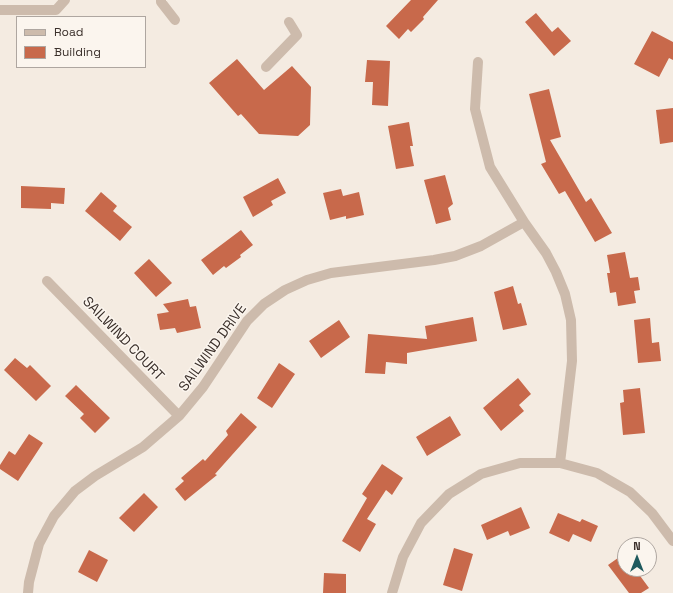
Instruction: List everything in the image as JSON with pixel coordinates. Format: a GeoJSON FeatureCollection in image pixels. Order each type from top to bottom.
{"type":"FeatureCollection","features":[{"type":"Feature","properties":{"kind":"street"},"geometry":{"type":"LineString","coordinates":[[0,10],[56,10],[65,0]]}},
{"type":"Feature","properties":{"kind":"street"},"geometry":{"type":"LineString","coordinates":[[161,0],[175,20]]}},
{"type":"Feature","properties":{"kind":"street"},"geometry":{"type":"LineString","coordinates":[[266,67],[297,35],[289,22]]}},
{"type":"Feature","properties":{"kind":"street"},"geometry":{"type":"LineString","coordinates":[[478,62],[475,109],[490,167],[524,222],[546,253],[565,294],[571,320],[572,361],[560,463]]}},
{"type":"Feature","properties":{"kind":"street","name":"SAILWIND DRIVE"},"geometry":{"type":"LineString","coordinates":[[28,593],[29,582],[39,544],[54,516],[75,491],[94,476],[144,447],[179,416],[203,387],[247,321],[264,304],[285,290],[307,280],[330,273],[455,256],[481,246],[524,222]]}},
{"type":"Feature","properties":{"kind":"street","name":"SAILWIND COURT"},"geometry":{"type":"LineString","coordinates":[[47,281],[179,416]]}},
{"type":"Feature","properties":{"kind":"street"},"geometry":{"type":"LineString","coordinates":[[392,593],[403,557],[421,523],[448,494],[481,474],[520,463],[560,463],[597,473],[630,492],[652,513],[673,541]]}},
{"type":"Feature","properties":{"kind":"building"},"geometry":{"type":"Polygon","coordinates":[[[411,0],[438,0],[423,17],[424,19],[411,32],[408,29],[399,39],[386,26],[411,0]]]}},
{"type":"Feature","properties":{"kind":"building"},"geometry":{"type":"Polygon","coordinates":[[[536,13],[552,32],[558,27],[571,41],[554,56],[525,22],[536,13]]]}},
{"type":"Feature","properties":{"kind":"building"},"geometry":{"type":"Polygon","coordinates":[[[652,31],[673,42],[673,60],[669,58],[659,77],[634,64],[652,31]]]}},
{"type":"Feature","properties":{"kind":"building"},"geometry":{"type":"Polygon","coordinates":[[[237,59],[264,90],[292,66],[311,87],[310,125],[298,136],[259,134],[241,114],[238,116],[209,83],[237,59]]]}},
{"type":"Feature","properties":{"kind":"building"},"geometry":{"type":"Polygon","coordinates":[[[367,60],[390,61],[388,106],[372,105],[373,82],[365,82],[367,60]]]}},
{"type":"Feature","properties":{"kind":"building"},"geometry":{"type":"Polygon","coordinates":[[[549,89],[561,137],[550,140],[586,202],[591,198],[612,233],[595,242],[565,191],[559,194],[541,164],[546,162],[529,94],[549,89]]]}},
{"type":"Feature","properties":{"kind":"building"},"geometry":{"type":"Polygon","coordinates":[[[673,108],[673,142],[660,144],[656,110],[673,108]]]}},
{"type":"Feature","properties":{"kind":"building"},"geometry":{"type":"Polygon","coordinates":[[[409,122],[413,146],[410,146],[414,166],[396,169],[388,126],[409,122]]]}},
{"type":"Feature","properties":{"kind":"building"},"geometry":{"type":"Polygon","coordinates":[[[445,175],[453,204],[448,208],[451,220],[436,224],[424,180],[445,175]]]}},
{"type":"Feature","properties":{"kind":"building"},"geometry":{"type":"Polygon","coordinates":[[[278,178],[286,193],[271,201],[273,205],[253,217],[243,197],[278,178]]]}},
{"type":"Feature","properties":{"kind":"building"},"geometry":{"type":"Polygon","coordinates":[[[21,186],[65,188],[64,204],[51,203],[51,209],[21,208],[21,186]]]}},
{"type":"Feature","properties":{"kind":"building"},"geometry":{"type":"Polygon","coordinates":[[[341,189],[343,196],[359,192],[364,215],[346,219],[346,216],[330,220],[323,193],[341,189]]]}},
{"type":"Feature","properties":{"kind":"building"},"geometry":{"type":"Polygon","coordinates":[[[101,192],[117,206],[113,211],[132,227],[120,241],[85,211],[101,192]]]}},
{"type":"Feature","properties":{"kind":"building"},"geometry":{"type":"Polygon","coordinates":[[[241,230],[253,245],[240,255],[241,257],[226,268],[224,266],[213,275],[201,260],[241,230]]]}},
{"type":"Feature","properties":{"kind":"building"},"geometry":{"type":"Polygon","coordinates":[[[625,252],[630,278],[638,277],[640,290],[634,291],[636,303],[618,306],[616,292],[610,293],[607,273],[610,273],[607,255],[625,252]]]}},
{"type":"Feature","properties":{"kind":"building"},"geometry":{"type":"Polygon","coordinates":[[[149,259],[172,283],[156,297],[134,273],[149,259]]]}},
{"type":"Feature","properties":{"kind":"building"},"geometry":{"type":"Polygon","coordinates":[[[513,286],[518,304],[521,303],[527,325],[503,330],[494,292],[513,286]]]}},
{"type":"Feature","properties":{"kind":"building"},"geometry":{"type":"Polygon","coordinates":[[[188,299],[190,307],[196,306],[201,328],[177,333],[175,328],[160,330],[157,314],[169,312],[163,304],[188,299]]]}},
{"type":"Feature","properties":{"kind":"building"},"geometry":{"type":"Polygon","coordinates":[[[473,317],[477,341],[407,353],[407,364],[386,362],[385,374],[365,373],[368,334],[427,339],[425,326],[473,317]]]}},
{"type":"Feature","properties":{"kind":"building"},"geometry":{"type":"Polygon","coordinates":[[[650,318],[652,343],[659,342],[661,361],[638,363],[634,320],[650,318]]]}},
{"type":"Feature","properties":{"kind":"building"},"geometry":{"type":"Polygon","coordinates":[[[339,320],[350,337],[321,358],[309,341],[339,320]]]}},
{"type":"Feature","properties":{"kind":"building"},"geometry":{"type":"Polygon","coordinates":[[[15,358],[27,368],[30,365],[51,386],[36,401],[4,370],[15,358]]]}},
{"type":"Feature","properties":{"kind":"building"},"geometry":{"type":"Polygon","coordinates":[[[279,363],[295,374],[272,408],[257,398],[279,363]]]}},
{"type":"Feature","properties":{"kind":"building"},"geometry":{"type":"Polygon","coordinates":[[[518,378],[531,394],[519,405],[524,411],[501,431],[483,408],[518,378]]]}},
{"type":"Feature","properties":{"kind":"building"},"geometry":{"type":"Polygon","coordinates":[[[76,385],[110,418],[95,433],[80,418],[84,414],[65,396],[76,385]]]}},
{"type":"Feature","properties":{"kind":"building"},"geometry":{"type":"Polygon","coordinates":[[[640,388],[645,433],[623,435],[620,403],[624,402],[623,390],[640,388]]]}},
{"type":"Feature","properties":{"kind":"building"},"geometry":{"type":"Polygon","coordinates":[[[241,413],[257,427],[215,474],[217,475],[185,501],[175,489],[184,481],[181,478],[203,459],[205,461],[228,435],[226,431],[241,413]]]}},
{"type":"Feature","properties":{"kind":"building"},"geometry":{"type":"Polygon","coordinates":[[[450,416],[461,435],[427,456],[416,437],[450,416]]]}},
{"type":"Feature","properties":{"kind":"building"},"geometry":{"type":"Polygon","coordinates":[[[29,434],[43,443],[18,481],[0,469],[0,465],[9,451],[15,455],[29,434]]]}},
{"type":"Feature","properties":{"kind":"building"},"geometry":{"type":"Polygon","coordinates":[[[382,464],[403,478],[392,495],[386,490],[367,519],[376,524],[360,552],[342,541],[367,498],[362,494],[382,464]]]}},
{"type":"Feature","properties":{"kind":"building"},"geometry":{"type":"Polygon","coordinates":[[[144,493],[158,507],[134,532],[119,518],[144,493]]]}},
{"type":"Feature","properties":{"kind":"building"},"geometry":{"type":"Polygon","coordinates":[[[521,507],[530,528],[510,536],[508,531],[487,540],[481,525],[521,507]]]}},
{"type":"Feature","properties":{"kind":"building"},"geometry":{"type":"Polygon","coordinates":[[[558,513],[580,522],[582,519],[598,526],[591,542],[573,534],[569,542],[549,533],[558,513]]]}},
{"type":"Feature","properties":{"kind":"building"},"geometry":{"type":"Polygon","coordinates":[[[454,548],[473,554],[462,591],[443,585],[454,548]]]}},
{"type":"Feature","properties":{"kind":"building"},"geometry":{"type":"Polygon","coordinates":[[[89,550],[108,560],[97,582],[78,572],[89,550]]]}},
{"type":"Feature","properties":{"kind":"building"},"geometry":{"type":"Polygon","coordinates":[[[617,559],[617,577],[608,565],[617,559]]]}},
{"type":"Feature","properties":{"kind":"building"},"geometry":{"type":"Polygon","coordinates":[[[324,573],[346,574],[346,593],[323,593],[324,573]]]}},
{"type":"Feature","properties":{"kind":"building"},"geometry":{"type":"Polygon","coordinates":[[[617,577],[641,577],[649,588],[641,593],[629,593],[617,577]]]}}]}
